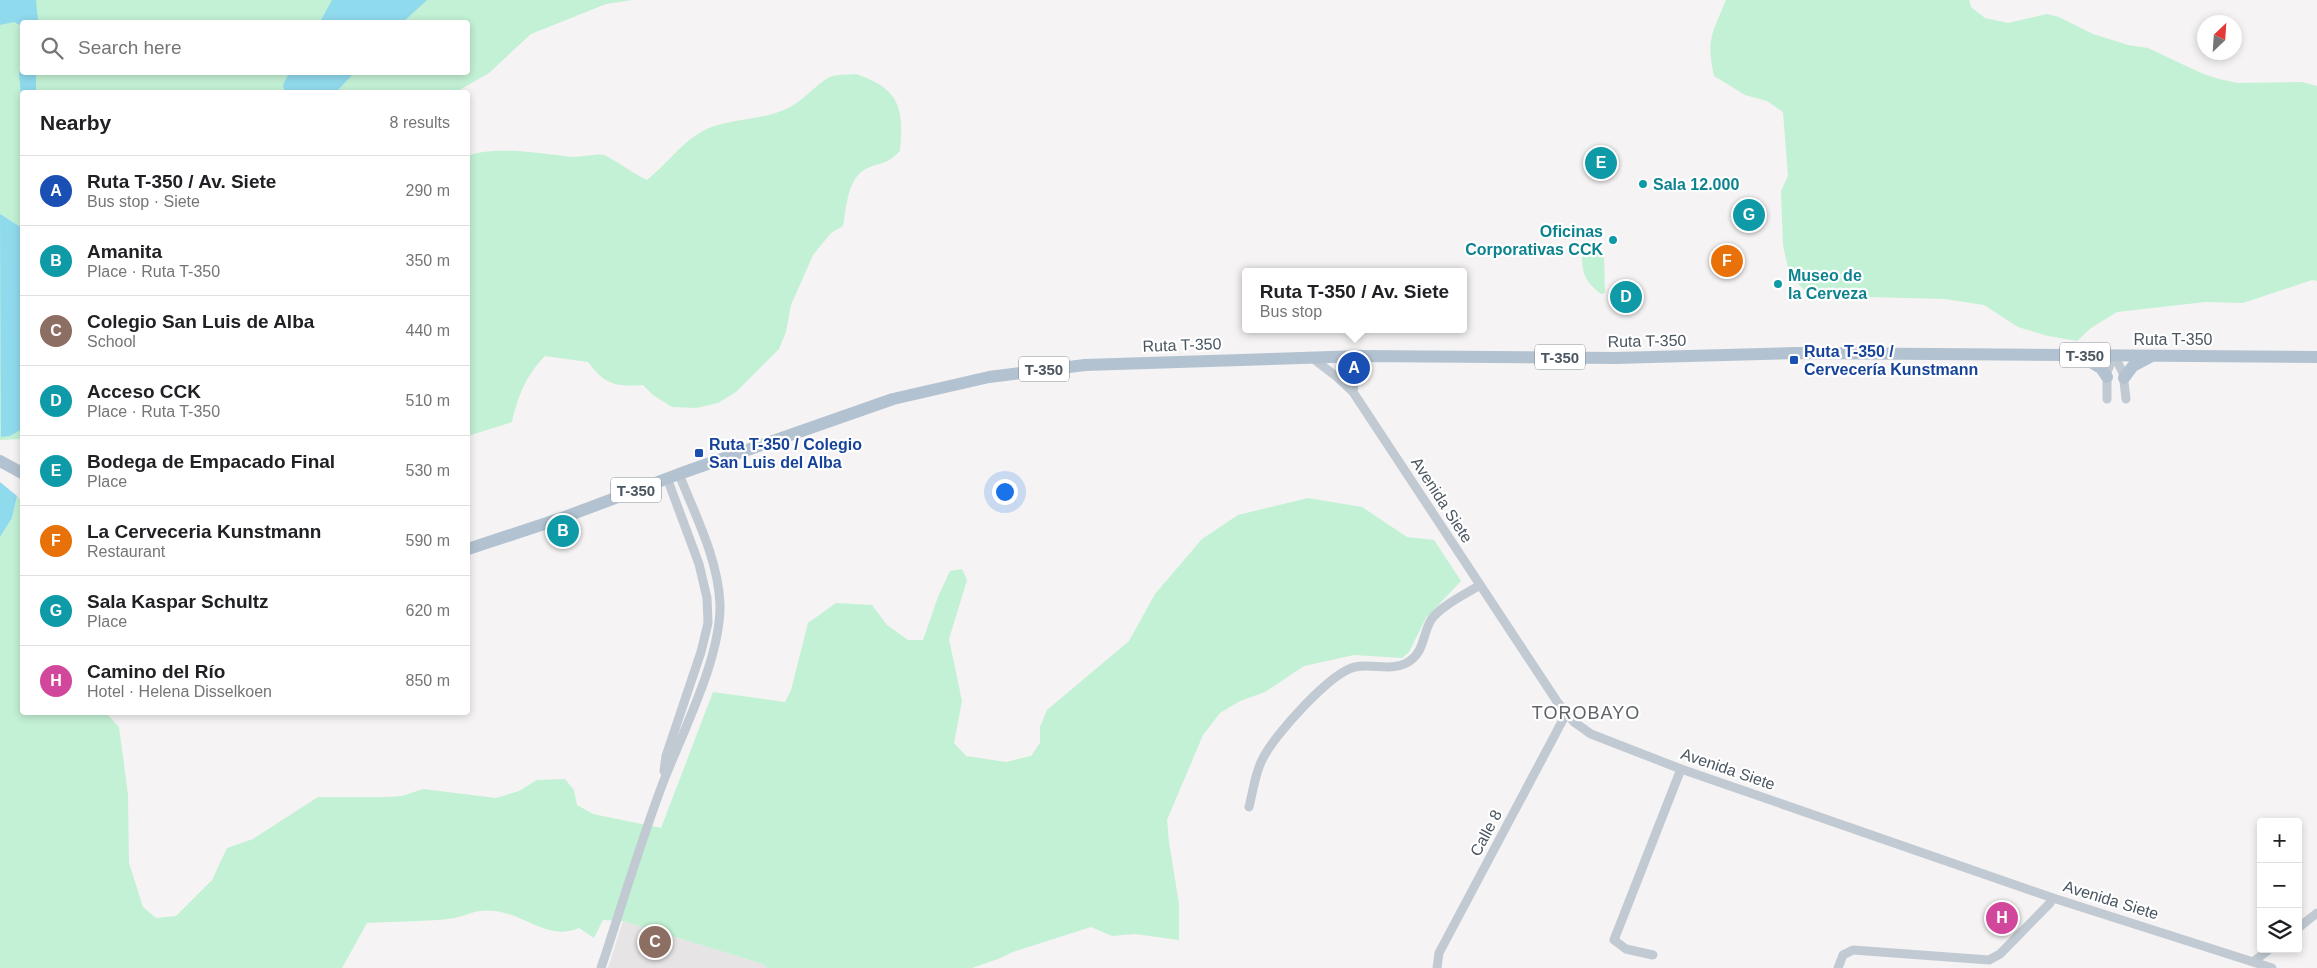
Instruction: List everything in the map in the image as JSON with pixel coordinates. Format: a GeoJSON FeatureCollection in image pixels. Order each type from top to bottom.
{"type":"FeatureCollection","features":[{"type":"Feature","properties":{"kind":"main road","name":"Ruta T-350"},"geometry":{"type":"LineString","coordinates":[[470,548],[562,518],[667,478],[860,410],[926,390],[989,377],[1085,365],[1362,356],[1616,358],[1797,353],[2317,357]]}},
{"type":"Feature","properties":{"kind":"main road"},"geometry":{"type":"LineString","coordinates":[[2078,355],[2101,368],[2106,377]]}},
{"type":"Feature","properties":{"kind":"main road"},"geometry":{"type":"LineString","coordinates":[[2124,378],[2138,362],[2156,356]]}},
{"type":"Feature","properties":{"kind":"main road"},"geometry":{"type":"LineString","coordinates":[[0,461],[20,472]]}},
{"type":"Feature","properties":{"kind":"street"},"geometry":{"type":"LineString","coordinates":[[2107,399],[2106,377],[2114,355]]}},
{"type":"Feature","properties":{"kind":"street"},"geometry":{"type":"LineString","coordinates":[[2114,355],[2124,378],[2126,399]]}},
{"type":"Feature","properties":{"kind":"street"},"geometry":{"type":"LineString","coordinates":[[1353,392],[1356,367],[1362,356]]}},
{"type":"Feature","properties":{"kind":"street","name":"Avenida Siete"},"geometry":{"type":"LineString","coordinates":[[1311,357],[1353,392],[1566,714],[1584,729],[1599,738],[1681,769],[2053,898],[2272,968]]}},
{"type":"Feature","properties":{"kind":"street"},"geometry":{"type":"LineString","coordinates":[[601,968],[661,788],[712,656],[719,618],[719,591],[714,565],[680,474]]}},
{"type":"Feature","properties":{"kind":"street"},"geometry":{"type":"LineString","coordinates":[[661,788],[666,756],[701,652],[708,623],[707,598],[699,564],[667,478]]}},
{"type":"Feature","properties":{"kind":"street"},"geometry":{"type":"LineString","coordinates":[[1249,807],[1263,758],[1283,730],[1320,690],[1340,674],[1355,667],[1398,666],[1409,662],[1417,654],[1434,615],[1480,585]]}},
{"type":"Feature","properties":{"kind":"street","name":"Calle 8"},"geometry":{"type":"LineString","coordinates":[[1437,968],[1439,953],[1566,714]]}},
{"type":"Feature","properties":{"kind":"street"},"geometry":{"type":"LineString","coordinates":[[1654,955],[1626,949],[1614,940],[1681,769]]}},
{"type":"Feature","properties":{"kind":"street"},"geometry":{"type":"LineString","coordinates":[[1838,968],[1843,955],[1853,950],[1988,960],[2000,954],[2053,898]]}},
{"type":"Feature","properties":{"kind":"street"},"geometry":{"type":"LineString","coordinates":[[2302,925],[2317,913]]}},
{"type":"Feature","properties":{"kind":"street"},"geometry":{"type":"LineString","coordinates":[[2254,961],[2265,953]]}},
{"type":"Feature","properties":{"kind":"shaded area"},"geometry":{"type":"Polygon","coordinates":[[[623,921],[763,964],[767,968],[608,968],[623,921]]]}},
{"type":"Feature","properties":{"kind":"green space"},"geometry":{"type":"Polygon","coordinates":[[[0,0],[632,0],[606,4],[531,34],[489,73],[459,90],[20,90],[19,439],[0,440],[0,0]]]}},
{"type":"Feature","properties":{"kind":"green space"},"geometry":{"type":"Polygon","coordinates":[[[1726,0],[1969,0],[1971,7],[1985,18],[2008,23],[2047,14],[2059,17],[2093,34],[2128,45],[2148,48],[2201,73],[2219,79],[2238,83],[2302,82],[2317,86],[2317,281],[2312,280],[2243,303],[2205,302],[2117,312],[2091,328],[2077,341],[2048,336],[2018,327],[1984,305],[1945,299],[1868,297],[1806,291],[1790,277],[1783,245],[1781,191],[1788,176],[1783,112],[1767,101],[1745,95],[1714,76],[1711,53],[1712,37],[1726,0]]]}},
{"type":"Feature","properties":{"kind":"green space"},"geometry":{"type":"Polygon","coordinates":[[[856,74],[882,86],[890,94],[896,102],[901,123],[900,151],[889,160],[862,171],[852,184],[843,226],[831,233],[813,255],[791,305],[786,332],[779,349],[736,392],[718,403],[696,408],[672,407],[653,395],[643,385],[618,385],[606,380],[588,362],[545,356],[538,363],[524,386],[512,422],[470,435],[470,155],[490,151],[534,152],[572,157],[602,155],[647,180],[686,142],[701,132],[723,124],[779,112],[795,104],[830,77],[856,74]]]}},
{"type":"Feature","properties":{"kind":"green space"},"geometry":{"type":"Polygon","coordinates":[[[1588,252],[1589,255],[1604,255],[1605,293],[1601,294],[1585,276],[1582,253],[1588,252]]]}},
{"type":"Feature","properties":{"kind":"green space"},"geometry":{"type":"Polygon","coordinates":[[[17,496],[20,499],[20,715],[108,715],[119,727],[128,795],[129,863],[143,907],[156,918],[176,916],[212,880],[227,848],[253,839],[318,797],[402,796],[423,789],[496,798],[519,791],[537,780],[565,779],[574,790],[577,805],[593,814],[661,828],[713,692],[785,702],[791,690],[808,623],[836,603],[872,605],[887,625],[908,640],[923,640],[938,597],[950,571],[962,569],[967,580],[949,639],[962,701],[954,743],[966,756],[1006,762],[1031,756],[1040,743],[1040,727],[1047,710],[1129,641],[1155,594],[1202,539],[1238,515],[1308,498],[1362,507],[1407,537],[1434,540],[1461,581],[1426,618],[1409,652],[1402,658],[1354,655],[1304,666],[1265,692],[1240,701],[1220,713],[1203,735],[1167,820],[1179,904],[1179,940],[1135,934],[1112,936],[1091,927],[1013,952],[972,968],[767,968],[763,964],[623,921],[603,920],[594,938],[579,928],[557,932],[507,914],[488,910],[448,919],[367,923],[342,968],[0,968],[0,537],[12,518],[17,496]]]}},
{"type":"Feature","properties":{"kind":"water"},"geometry":{"type":"Polygon","coordinates":[[[0,0],[36,0],[38,20],[20,20],[20,25],[14,22],[0,25],[0,0]]]}},
{"type":"Feature","properties":{"kind":"water"},"geometry":{"type":"Polygon","coordinates":[[[332,0],[427,0],[405,20],[321,20],[332,0]]]}},
{"type":"Feature","properties":{"kind":"water"},"geometry":{"type":"Polygon","coordinates":[[[20,71],[20,75],[36,75],[36,90],[20,90],[19,74],[20,71]]]}},
{"type":"Feature","properties":{"kind":"water"},"geometry":{"type":"Polygon","coordinates":[[[288,75],[352,75],[338,90],[284,90],[283,85],[288,75]]]}},
{"type":"Feature","properties":{"kind":"water"},"geometry":{"type":"Polygon","coordinates":[[[0,214],[20,227],[20,430],[10,436],[1,437],[0,214]]]}},
{"type":"Feature","properties":{"kind":"water"},"geometry":{"type":"Polygon","coordinates":[[[0,482],[17,496],[12,518],[0,537],[0,482]]]}},
{"type":"Feature","properties":{"kind":"place","name":"Bodega de Empacado Final"},"geometry":{"type":"Point","coordinates":[1601,163]}},
{"type":"Feature","properties":{"kind":"place","name":"Sala 12.000"},"geometry":{"type":"Point","coordinates":[1643,184]}},
{"type":"Feature","properties":{"kind":"place","name":"Sala Kaspar Schultz"},"geometry":{"type":"Point","coordinates":[1749,215]}},
{"type":"Feature","properties":{"kind":"place","name":"Oficinas Corporativas CCK"},"geometry":{"type":"Point","coordinates":[1613,240]}},
{"type":"Feature","properties":{"kind":"place","name":"La Cerveceria Kunstmann"},"geometry":{"type":"Point","coordinates":[1727,261]}},
{"type":"Feature","properties":{"kind":"place","name":"Museo de la Cerveza"},"geometry":{"type":"Point","coordinates":[1778,284]}},
{"type":"Feature","properties":{"kind":"place","name":"Acceso CCK"},"geometry":{"type":"Point","coordinates":[1626,297]}},
{"type":"Feature","properties":{"kind":"place","name":"Ruta T-350 / Cervecería Kunstmann"},"geometry":{"type":"Point","coordinates":[1794,360]}},
{"type":"Feature","properties":{"kind":"place","name":"Ruta T-350 / Av. Siete"},"geometry":{"type":"Point","coordinates":[1354,368]}},
{"type":"Feature","properties":{"kind":"place","name":"Ruta T-350 / Colegio San Luis del Alba"},"geometry":{"type":"Point","coordinates":[699,453]}},
{"type":"Feature","properties":{"kind":"place","name":"Amanita"},"geometry":{"type":"Point","coordinates":[563,531]}},
{"type":"Feature","properties":{"kind":"place","name":"Camino del Río"},"geometry":{"type":"Point","coordinates":[2002,918]}},
{"type":"Feature","properties":{"kind":"place","name":"Colegio San Luis de Alba"},"geometry":{"type":"Point","coordinates":[655,942]}},
{"type":"Feature","properties":{"kind":"district","name":"TOROBAYO"},"geometry":{"type":"Point","coordinates":[1586,713]}}]}
